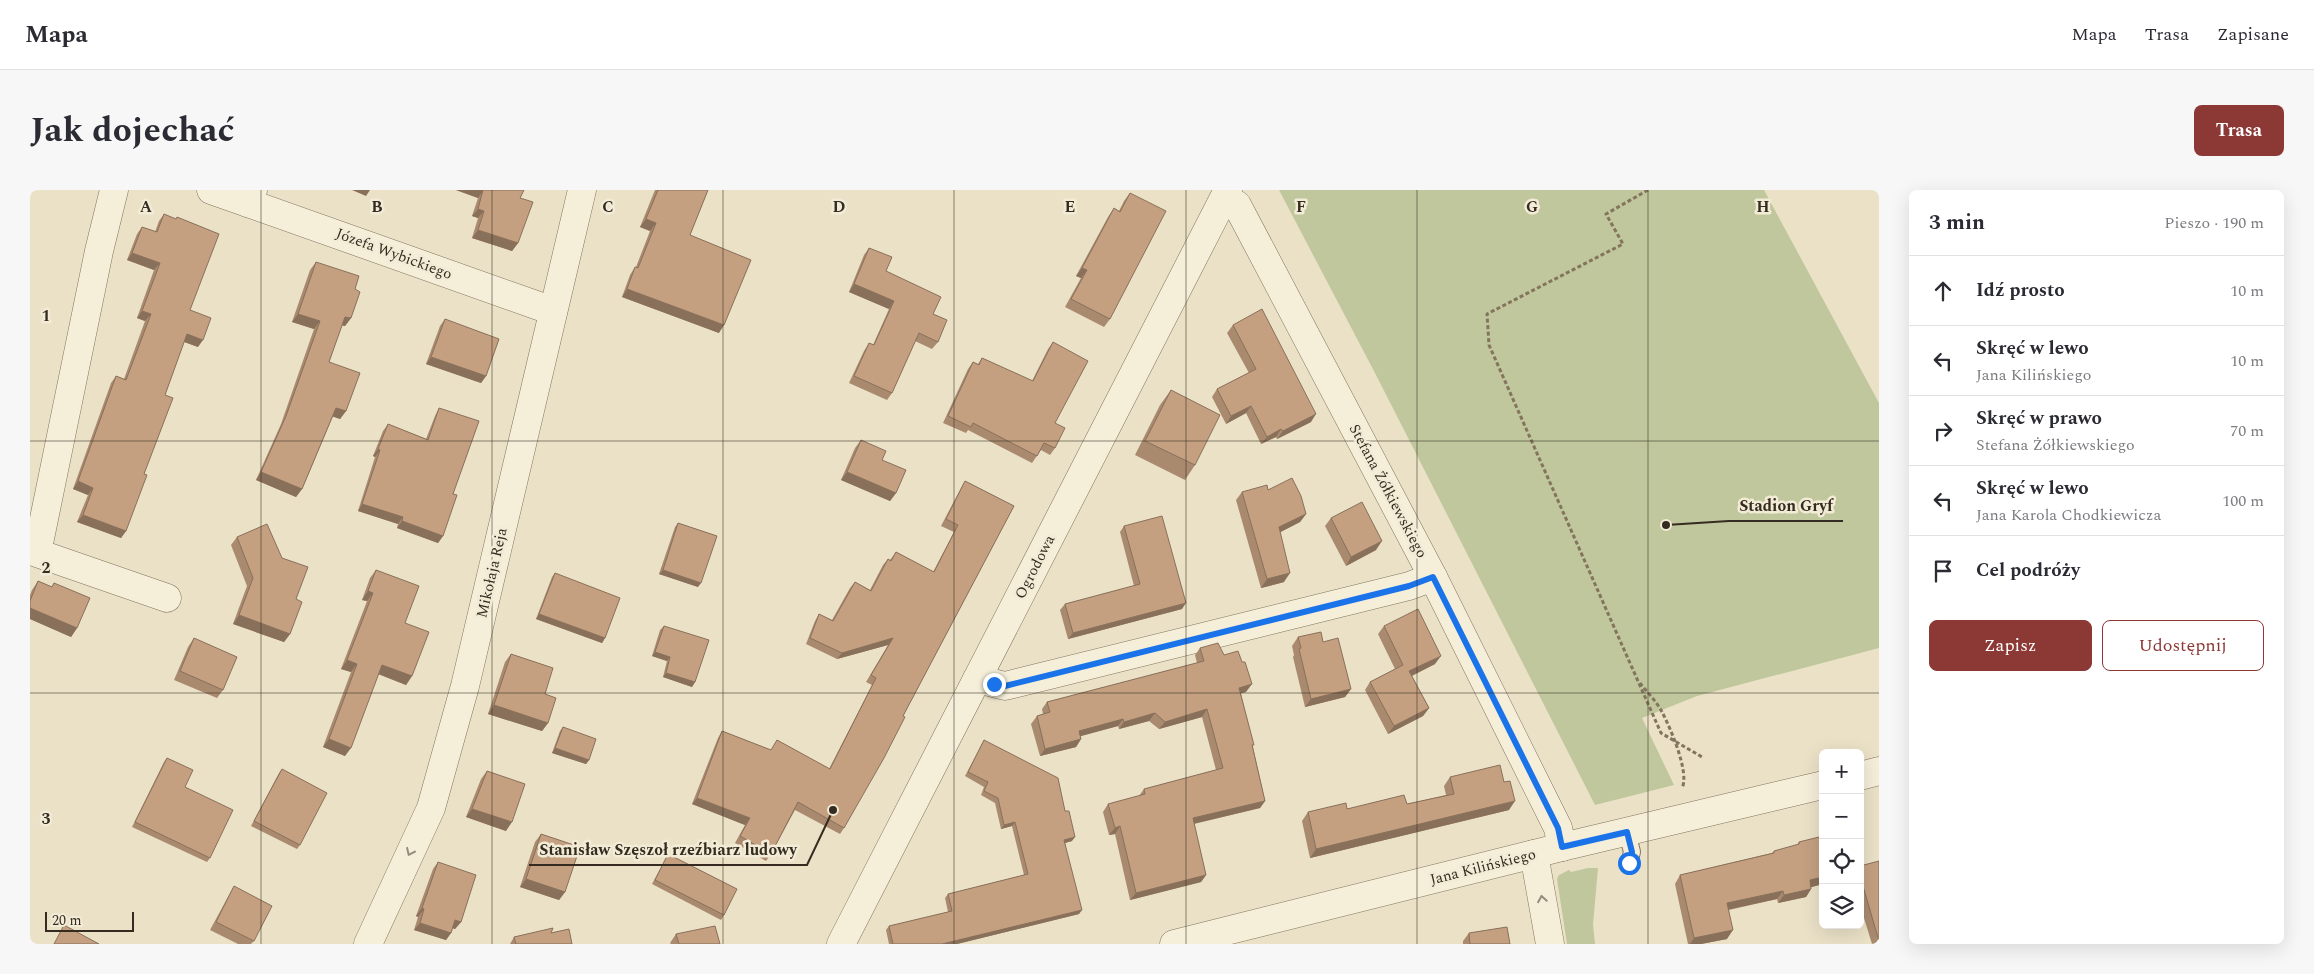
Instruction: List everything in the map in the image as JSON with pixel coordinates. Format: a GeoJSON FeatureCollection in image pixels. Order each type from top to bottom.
{"type":"FeatureCollection","features":[{"type":"Feature","properties":{"kind":"street"},"geometry":{"type":"LineString","coordinates":[[114,190],[99,251],[38,553],[167,598]]}},
{"type":"Feature","properties":{"kind":"street","name":"Józefa Wybickiego"},"geometry":{"type":"LineString","coordinates":[[212,190],[250,196],[553,311]]}},
{"type":"Feature","properties":{"kind":"street","name":"Mikołaja Reja"},"geometry":{"type":"LineString","coordinates":[[368,944],[431,808],[465,686],[582,190]]}},
{"type":"Feature","properties":{"kind":"street","name":"Stefana Żółkiewskiego"},"geometry":{"type":"LineString","coordinates":[[1226,194],[1237,205],[1433,577],[1558,828],[1562,847]]}},
{"type":"Feature","properties":{"kind":"street","name":"Ogrodowa"},"geometry":{"type":"LineString","coordinates":[[841,944],[1226,194]]}},
{"type":"Feature","properties":{"kind":"street"},"geometry":{"type":"LineString","coordinates":[[978,679],[1005,686],[1409,586],[1433,577]]}},
{"type":"Feature","properties":{"kind":"street"},"geometry":{"type":"LineString","coordinates":[[1864,775],[1879,771]]}},
{"type":"Feature","properties":{"kind":"street","name":"Jana Kilińskiego"},"geometry":{"type":"LineString","coordinates":[[1174,944],[1562,847],[1819,786]]}},
{"type":"Feature","properties":{"kind":"street"},"geometry":{"type":"LineString","coordinates":[[1534,854],[1550,944]]}},
{"type":"Feature","properties":{"kind":"lane"},"geometry":{"type":"LineString","coordinates":[[1627,832],[1632,852],[1629,863]]}},
{"type":"Feature","properties":{"kind":"path"},"geometry":{"type":"LineString","coordinates":[[1648,190],[1606,214],[1623,244],[1488,314],[1489,345],[1660,734],[1702,757]]}},
{"type":"Feature","properties":{"kind":"path"},"geometry":{"type":"LineString","coordinates":[[1638,681],[1661,710],[1674,741],[1684,773],[1684,784],[1680,792]]}},
{"type":"Feature","properties":{"kind":"green space"},"geometry":{"type":"Polygon","coordinates":[[[1279,190],[1764,190],[1879,403],[1879,648],[1697,696],[1642,718],[1674,785],[1595,805],[1375,373],[1279,190]]]}},
{"type":"Feature","properties":{"kind":"green space"},"geometry":{"type":"Polygon","coordinates":[[[1598,868],[1593,925],[1595,944],[1567,944],[1557,879],[1559,875],[1569,870],[1571,872],[1598,868]]]}},
{"type":"Feature","properties":{"kind":"building"},"geometry":{"type":"Polygon","coordinates":[[[483,190],[524,190],[520,198],[533,202],[518,243],[478,230],[484,211],[478,209],[483,190]]]}},
{"type":"Feature","properties":{"kind":"building"},"geometry":{"type":"Polygon","coordinates":[[[658,190],[708,190],[690,235],[751,260],[724,325],[627,289],[635,267],[638,268],[656,223],[646,219],[658,190]]]}},
{"type":"Feature","properties":{"kind":"building"},"geometry":{"type":"Polygon","coordinates":[[[1130,193],[1166,211],[1110,319],[1071,299],[1087,270],[1082,268],[1114,208],[1120,212],[1130,193]]]}},
{"type":"Feature","properties":{"kind":"building"},"geometry":{"type":"Polygon","coordinates":[[[164,214],[176,219],[177,217],[219,234],[190,310],[211,318],[203,340],[187,334],[165,395],[173,398],[144,474],[147,475],[126,531],[83,515],[93,488],[78,481],[116,376],[126,380],[151,314],[142,311],[160,263],[132,253],[142,227],[157,232],[164,214]]]}},
{"type":"Feature","properties":{"kind":"building"},"geometry":{"type":"Polygon","coordinates":[[[869,248],[892,257],[886,271],[941,297],[933,314],[947,320],[938,342],[919,333],[892,393],[854,376],[869,343],[874,345],[894,301],[854,284],[869,248]]]}},
{"type":"Feature","properties":{"kind":"building"},"geometry":{"type":"Polygon","coordinates":[[[316,262],[359,276],[355,289],[360,292],[351,318],[345,317],[329,362],[360,373],[346,411],[336,408],[302,489],[261,472],[286,416],[320,321],[298,314],[316,262]]]}},
{"type":"Feature","properties":{"kind":"building"},"geometry":{"type":"Polygon","coordinates":[[[1262,309],[1316,414],[1267,437],[1251,406],[1231,416],[1217,389],[1256,369],[1233,325],[1262,309]]]}},
{"type":"Feature","properties":{"kind":"building"},"geometry":{"type":"Polygon","coordinates":[[[445,319],[499,339],[486,376],[431,357],[445,319]]]}},
{"type":"Feature","properties":{"kind":"building"},"geometry":{"type":"Polygon","coordinates":[[[1053,342],[1088,361],[1055,423],[1065,428],[1055,448],[1044,443],[1037,456],[973,423],[971,427],[948,416],[973,362],[979,365],[982,358],[1033,381],[1053,342]]]}},
{"type":"Feature","properties":{"kind":"building"},"geometry":{"type":"Polygon","coordinates":[[[1171,390],[1220,415],[1195,465],[1145,441],[1171,390]]]}},
{"type":"Feature","properties":{"kind":"building"},"geometry":{"type":"Polygon","coordinates":[[[439,408],[479,421],[453,494],[457,495],[443,536],[402,521],[403,517],[362,504],[380,450],[378,449],[388,424],[428,440],[439,408]]]}},
{"type":"Feature","properties":{"kind":"building"},"geometry":{"type":"Polygon","coordinates":[[[861,440],[886,451],[882,460],[906,470],[896,493],[847,472],[861,440]]]}},
{"type":"Feature","properties":{"kind":"building"},"geometry":{"type":"Polygon","coordinates":[[[1292,478],[1301,496],[1306,514],[1279,527],[1290,573],[1267,579],[1242,492],[1267,485],[1268,490],[1292,478]]]}},
{"type":"Feature","properties":{"kind":"building"},"geometry":{"type":"Polygon","coordinates":[[[965,481],[1014,506],[903,716],[905,717],[884,758],[844,828],[798,802],[771,854],[740,836],[750,818],[697,798],[722,731],[771,750],[777,740],[830,769],[876,678],[871,675],[893,638],[842,653],[810,638],[819,614],[833,621],[855,582],[871,591],[888,559],[891,561],[896,552],[934,572],[958,525],[946,519],[965,481]]]}},
{"type":"Feature","properties":{"kind":"building"},"geometry":{"type":"Polygon","coordinates":[[[1362,502],[1382,541],[1351,557],[1331,518],[1362,502]]]}},
{"type":"Feature","properties":{"kind":"building"},"geometry":{"type":"Polygon","coordinates":[[[1162,516],[1186,603],[1073,633],[1065,604],[1140,584],[1124,526],[1162,516]]]}},
{"type":"Feature","properties":{"kind":"building"},"geometry":{"type":"Polygon","coordinates":[[[678,523],[717,536],[701,583],[663,570],[678,523]]]}},
{"type":"Feature","properties":{"kind":"building"},"geometry":{"type":"Polygon","coordinates":[[[267,524],[282,558],[308,567],[296,599],[302,602],[290,634],[239,615],[253,578],[237,537],[267,524]]]}},
{"type":"Feature","properties":{"kind":"building"},"geometry":{"type":"Polygon","coordinates":[[[376,570],[419,586],[405,623],[429,632],[412,676],[382,665],[351,748],[329,739],[357,664],[347,660],[373,593],[368,591],[376,570]]]}},
{"type":"Feature","properties":{"kind":"building"},"geometry":{"type":"Polygon","coordinates":[[[555,573],[620,598],[605,638],[539,614],[555,573]]]}},
{"type":"Feature","properties":{"kind":"building"},"geometry":{"type":"Polygon","coordinates":[[[38,581],[52,587],[54,583],[90,598],[77,628],[30,608],[30,601],[38,581]]]}},
{"type":"Feature","properties":{"kind":"building"},"geometry":{"type":"Polygon","coordinates":[[[1418,609],[1441,656],[1409,671],[1429,708],[1394,726],[1370,682],[1403,665],[1384,626],[1418,609]]]}},
{"type":"Feature","properties":{"kind":"building"},"geometry":{"type":"Polygon","coordinates":[[[664,626],[709,640],[695,682],[666,673],[670,657],[655,652],[664,626]]]}},
{"type":"Feature","properties":{"kind":"building"},"geometry":{"type":"Polygon","coordinates":[[[1321,632],[1323,642],[1338,638],[1351,689],[1311,699],[1298,637],[1321,632]]]}},
{"type":"Feature","properties":{"kind":"building"},"geometry":{"type":"Polygon","coordinates":[[[194,638],[237,657],[223,690],[180,671],[194,638]]]}},
{"type":"Feature","properties":{"kind":"building"},"geometry":{"type":"Polygon","coordinates":[[[1218,643],[1224,655],[1238,651],[1242,662],[1245,662],[1252,684],[1239,688],[1254,745],[1252,745],[1265,801],[1193,818],[1206,875],[1136,893],[1120,826],[1115,828],[1108,804],[1145,794],[1144,789],[1223,768],[1207,709],[1165,722],[1155,713],[1124,722],[1123,719],[1079,731],[1081,739],[1045,749],[1037,716],[1050,712],[1047,702],[1204,661],[1200,648],[1218,643]]]}},
{"type":"Feature","properties":{"kind":"building"},"geometry":{"type":"Polygon","coordinates":[[[511,654],[553,668],[545,694],[556,698],[548,723],[494,705],[511,654]]]}},
{"type":"Feature","properties":{"kind":"building"},"geometry":{"type":"Polygon","coordinates":[[[563,727],[596,739],[589,760],[555,748],[563,727]]]}},
{"type":"Feature","properties":{"kind":"building"},"geometry":{"type":"Polygon","coordinates":[[[984,740],[1058,778],[1065,811],[1069,811],[1075,837],[1064,840],[1082,910],[942,944],[893,944],[889,926],[952,911],[948,894],[1028,874],[1015,822],[1004,825],[998,798],[984,791],[988,782],[968,772],[984,740]]]}},
{"type":"Feature","properties":{"kind":"building"},"geometry":{"type":"Polygon","coordinates":[[[167,758],[193,770],[185,787],[233,810],[210,858],[135,822],[167,758]]]}},
{"type":"Feature","properties":{"kind":"building"},"geometry":{"type":"Polygon","coordinates":[[[1500,765],[1504,782],[1510,781],[1515,801],[1316,849],[1308,812],[1346,803],[1347,809],[1404,795],[1407,804],[1454,794],[1450,777],[1500,765]]]}},
{"type":"Feature","properties":{"kind":"building"},"geometry":{"type":"Polygon","coordinates":[[[282,769],[327,793],[300,845],[254,821],[282,769]]]}},
{"type":"Feature","properties":{"kind":"building"},"geometry":{"type":"Polygon","coordinates":[[[487,771],[525,784],[512,822],[472,809],[487,771]]]}},
{"type":"Feature","properties":{"kind":"building"},"geometry":{"type":"Polygon","coordinates":[[[541,834],[580,847],[565,892],[526,879],[541,834]]]}},
{"type":"Feature","properties":{"kind":"building"},"geometry":{"type":"Polygon","coordinates":[[[1819,837],[1819,878],[1810,880],[1811,889],[1784,895],[1783,891],[1727,903],[1733,930],[1694,938],[1680,875],[1774,853],[1774,851],[1799,844],[1799,842],[1819,837]]]}},
{"type":"Feature","properties":{"kind":"building"},"geometry":{"type":"Polygon","coordinates":[[[668,854],[737,889],[724,915],[655,880],[668,854]]]}},
{"type":"Feature","properties":{"kind":"building"},"geometry":{"type":"Polygon","coordinates":[[[1879,861],[1879,941],[1864,890],[1864,865],[1879,861]]]}},
{"type":"Feature","properties":{"kind":"building"},"geometry":{"type":"Polygon","coordinates":[[[438,862],[476,875],[461,922],[455,920],[451,933],[420,923],[424,909],[422,908],[438,862]]]}},
{"type":"Feature","properties":{"kind":"building"},"geometry":{"type":"Polygon","coordinates":[[[234,886],[272,906],[254,941],[216,922],[234,886]]]}},
{"type":"Feature","properties":{"kind":"building"},"geometry":{"type":"Polygon","coordinates":[[[64,925],[99,944],[54,944],[64,925]]]}},
{"type":"Feature","properties":{"kind":"building"},"geometry":{"type":"Polygon","coordinates":[[[715,926],[720,944],[679,944],[676,934],[715,926]]]}},
{"type":"Feature","properties":{"kind":"building"},"geometry":{"type":"Polygon","coordinates":[[[1507,927],[1510,944],[1470,944],[1469,933],[1507,927]]]}},
{"type":"Feature","properties":{"kind":"building"},"geometry":{"type":"Polygon","coordinates":[[[553,928],[551,933],[569,929],[572,944],[516,944],[514,937],[553,928]]]}},
{"type":"Feature","properties":{"kind":"place","name":"Stadion Gryf"},"geometry":{"type":"Point","coordinates":[1666,525]}},
{"type":"Feature","properties":{"kind":"place","name":"Stanisław Szęszoł rzeźbiarz ludowy"},"geometry":{"type":"Point","coordinates":[833,810]}},
{"type":"Feature","properties":{"kind":"route"},"geometry":{"type":"LineString","coordinates":[[994,684],[1005,686],[1409,586],[1433,577],[1558,828],[1562,847],[1627,832],[1632,852],[1629,863]]}}]}
